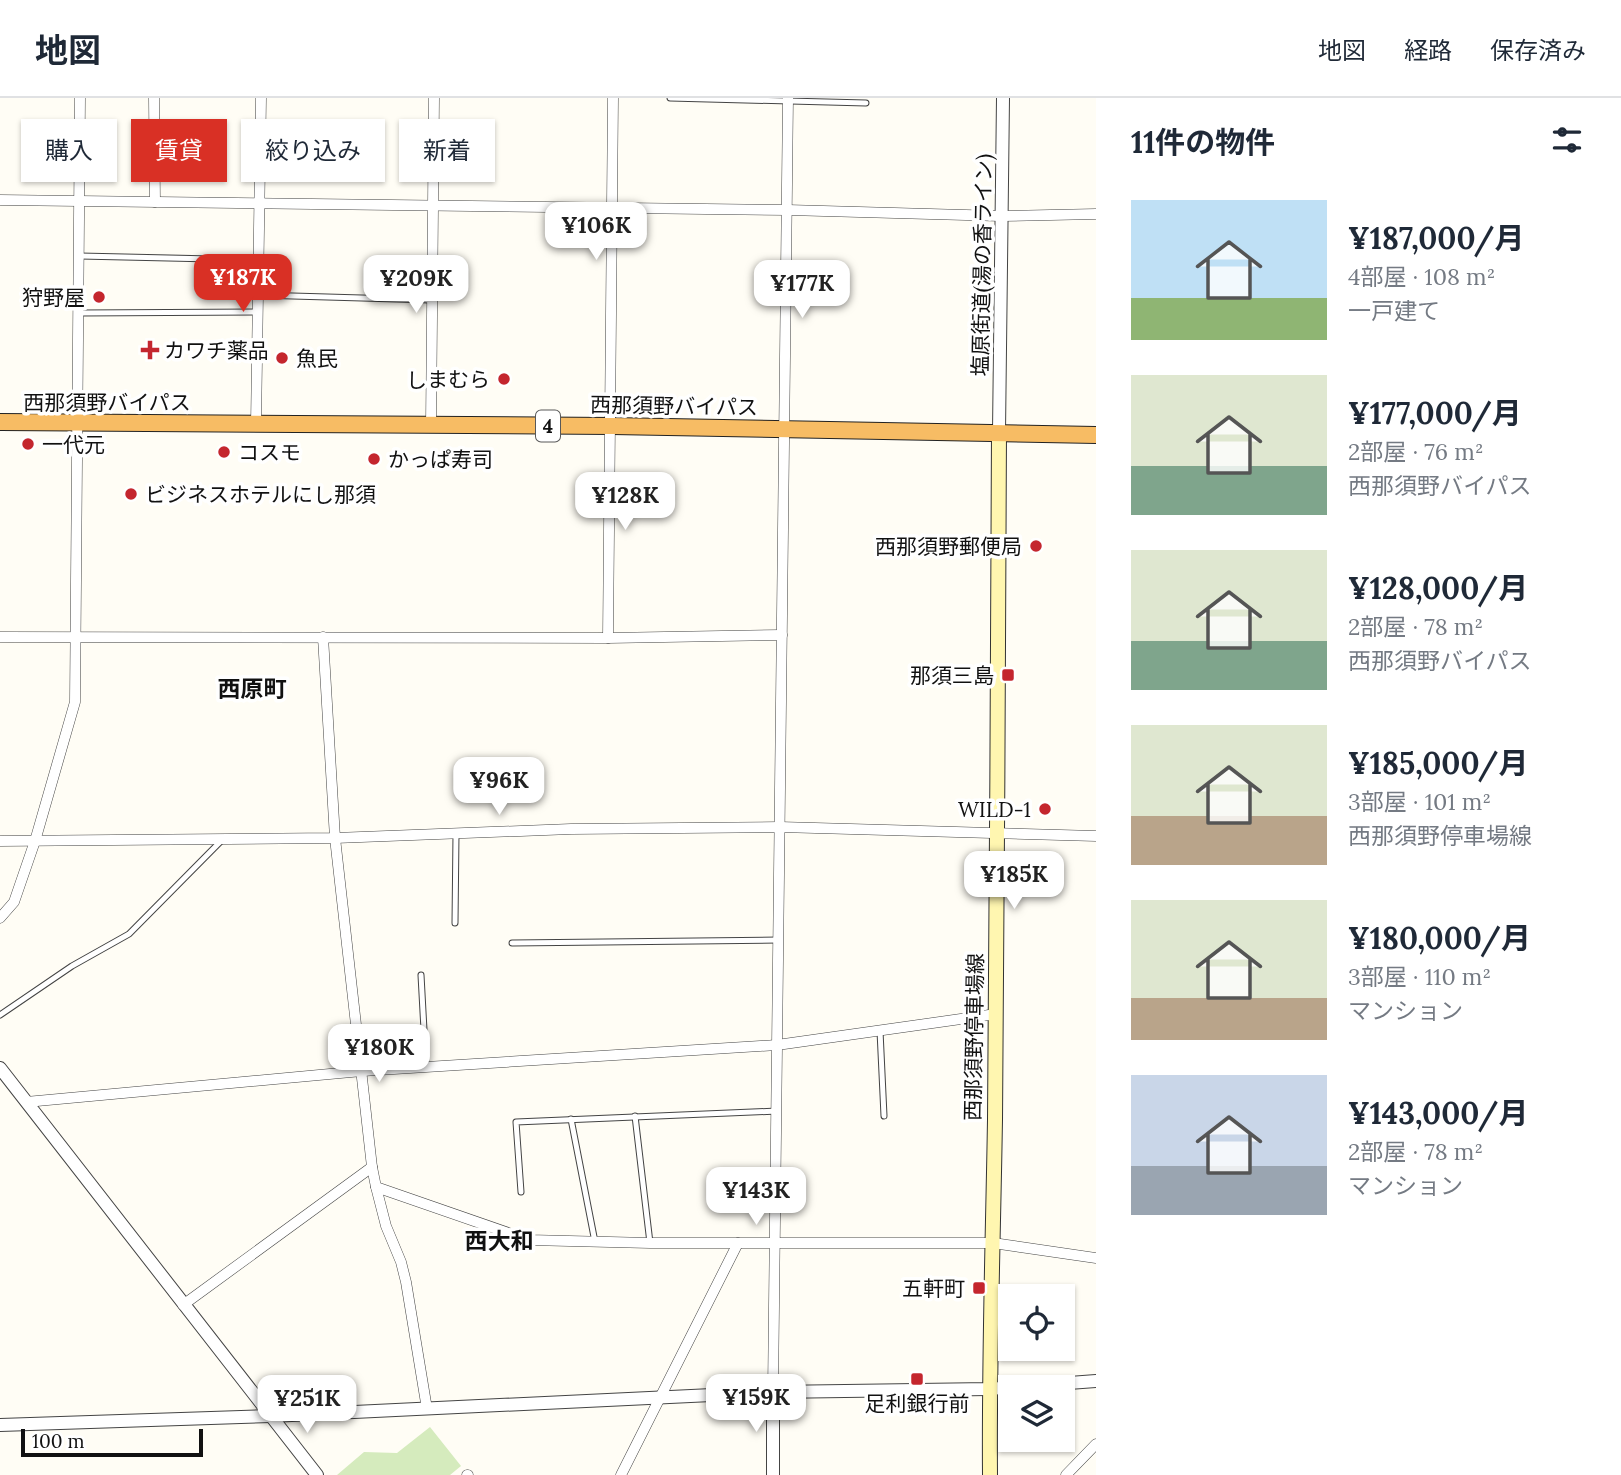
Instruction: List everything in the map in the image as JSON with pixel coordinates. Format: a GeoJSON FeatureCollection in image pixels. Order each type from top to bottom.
{"type":"FeatureCollection","features":[{"type":"Feature","properties":{"kind":"highway","name":"西那須野バイパス"},"geometry":{"type":"LineString","coordinates":[[0,422],[612,426],[1096,435]]}},
{"type":"Feature","properties":{"kind":"main road","name":"西那須野停車場線"},"geometry":{"type":"LineString","coordinates":[[990,1475],[999,432]]}},
{"type":"Feature","properties":{"kind":"street"},"geometry":{"type":"LineString","coordinates":[[0,918],[13,902],[35,841],[75,702],[80,98]]}},
{"type":"Feature","properties":{"kind":"street"},"geometry":{"type":"LineString","coordinates":[[154,98],[155,202]]}},
{"type":"Feature","properties":{"kind":"street"},"geometry":{"type":"LineString","coordinates":[[256,424],[261,98]]}},
{"type":"Feature","properties":{"kind":"street"},"geometry":{"type":"LineString","coordinates":[[431,426],[434,98]]}},
{"type":"Feature","properties":{"kind":"street"},"geometry":{"type":"LineString","coordinates":[[608,638],[613,98]]}},
{"type":"Feature","properties":{"kind":"street","name":"塩原街道(湯の香ライン)"},"geometry":{"type":"LineString","coordinates":[[999,432],[1003,98]]}},
{"type":"Feature","properties":{"kind":"street"},"geometry":{"type":"LineString","coordinates":[[773,1475],[788,99]]}},
{"type":"Feature","properties":{"kind":"street"},"geometry":{"type":"LineString","coordinates":[[0,200],[788,210],[1001,216],[1096,214]]}},
{"type":"Feature","properties":{"kind":"street"},"geometry":{"type":"LineString","coordinates":[[0,637],[608,638],[782,635]]}},
{"type":"Feature","properties":{"kind":"street"},"geometry":{"type":"LineString","coordinates":[[323,637],[335,838],[372,1167],[386,1226],[406,1282],[427,1409]]}},
{"type":"Feature","properties":{"kind":"street"},"geometry":{"type":"LineString","coordinates":[[0,841],[335,838],[570,829],[780,827],[1096,836]]}},
{"type":"Feature","properties":{"kind":"street"},"geometry":{"type":"LineString","coordinates":[[26,1102],[362,1071],[777,1045],[996,1014]]}},
{"type":"Feature","properties":{"kind":"street"},"geometry":{"type":"LineString","coordinates":[[0,1068],[317,1475]]}},
{"type":"Feature","properties":{"kind":"street"},"geometry":{"type":"LineString","coordinates":[[183,1305],[372,1167]]}},
{"type":"Feature","properties":{"kind":"street"},"geometry":{"type":"LineString","coordinates":[[376,1187],[520,1238],[650,1243],[993,1243],[1096,1258]]}},
{"type":"Feature","properties":{"kind":"street"},"geometry":{"type":"LineString","coordinates":[[623,1473],[658,1398],[738,1243]]}},
{"type":"Feature","properties":{"kind":"street"},"geometry":{"type":"LineString","coordinates":[[0,1425],[271,1416],[773,1392],[989,1389],[1096,1381]]}},
{"type":"Feature","properties":{"kind":"street"},"geometry":{"type":"LineString","coordinates":[[1066,1475],[1096,1444]]}},
{"type":"Feature","properties":{"kind":"lane"},"geometry":{"type":"LineString","coordinates":[[670,98],[866,103]]}},
{"type":"Feature","properties":{"kind":"lane"},"geometry":{"type":"LineString","coordinates":[[80,256],[259,260]]}},
{"type":"Feature","properties":{"kind":"lane"},"geometry":{"type":"LineString","coordinates":[[258,295],[431,300]]}},
{"type":"Feature","properties":{"kind":"lane"},"geometry":{"type":"LineString","coordinates":[[79,313],[258,312]]}},
{"type":"Feature","properties":{"kind":"lane"},"geometry":{"type":"LineString","coordinates":[[455,923],[456,834]]}},
{"type":"Feature","properties":{"kind":"lane"},"geometry":{"type":"LineString","coordinates":[[0,1015],[72,966],[129,934],[223,839]]}},
{"type":"Feature","properties":{"kind":"lane"},"geometry":{"type":"LineString","coordinates":[[512,943],[778,940]]}},
{"type":"Feature","properties":{"kind":"lane"},"geometry":{"type":"LineString","coordinates":[[421,975],[426,1068]]}},
{"type":"Feature","properties":{"kind":"lane"},"geometry":{"type":"LineString","coordinates":[[880,1031],[884,1116]]}},
{"type":"Feature","properties":{"kind":"lane"},"geometry":{"type":"LineString","coordinates":[[521,1192],[516,1122],[777,1111]]}},
{"type":"Feature","properties":{"kind":"lane"},"geometry":{"type":"LineString","coordinates":[[635,1116],[650,1243]]}},
{"type":"Feature","properties":{"kind":"lane"},"geometry":{"type":"LineString","coordinates":[[571,1119],[595,1242]]}},
{"type":"Feature","properties":{"kind":"green space"},"geometry":{"type":"Polygon","coordinates":[[[430,1427],[461,1466],[450,1475],[337,1475],[364,1452],[397,1453],[430,1427]]]}},
{"type":"Feature","properties":{"kind":"place","name":"狩野屋"},"geometry":{"type":"Point","coordinates":[99,297]}},
{"type":"Feature","properties":{"kind":"place","name":"カワチ薬品"},"geometry":{"type":"Point","coordinates":[150,350]}},
{"type":"Feature","properties":{"kind":"place","name":"魚民"},"geometry":{"type":"Point","coordinates":[282,358]}},
{"type":"Feature","properties":{"kind":"place","name":"しまむら"},"geometry":{"type":"Point","coordinates":[504,379]}},
{"type":"Feature","properties":{"kind":"place","name":"一代元"},"geometry":{"type":"Point","coordinates":[28,444]}},
{"type":"Feature","properties":{"kind":"place","name":"コスモ"},"geometry":{"type":"Point","coordinates":[224,452]}},
{"type":"Feature","properties":{"kind":"place","name":"かっぱ寿司"},"geometry":{"type":"Point","coordinates":[374,459]}},
{"type":"Feature","properties":{"kind":"place","name":"ビジネスホテルにし那須"},"geometry":{"type":"Point","coordinates":[131,494]}},
{"type":"Feature","properties":{"kind":"place","name":"西那須野郵便局"},"geometry":{"type":"Point","coordinates":[1036,546]}},
{"type":"Feature","properties":{"kind":"place","name":"那須三島"},"geometry":{"type":"Point","coordinates":[1008,675]}},
{"type":"Feature","properties":{"kind":"place","name":"WILD-1"},"geometry":{"type":"Point","coordinates":[1045,809]}},
{"type":"Feature","properties":{"kind":"place","name":"五軒町"},"geometry":{"type":"Point","coordinates":[979,1288]}},
{"type":"Feature","properties":{"kind":"place","name":"足利銀行前"},"geometry":{"type":"Point","coordinates":[917,1379]}},
{"type":"Feature","properties":{"kind":"district","name":"西原町"},"geometry":{"type":"Point","coordinates":[252,688]}},
{"type":"Feature","properties":{"kind":"district","name":"西大和"},"geometry":{"type":"Point","coordinates":[499,1240]}}]}
